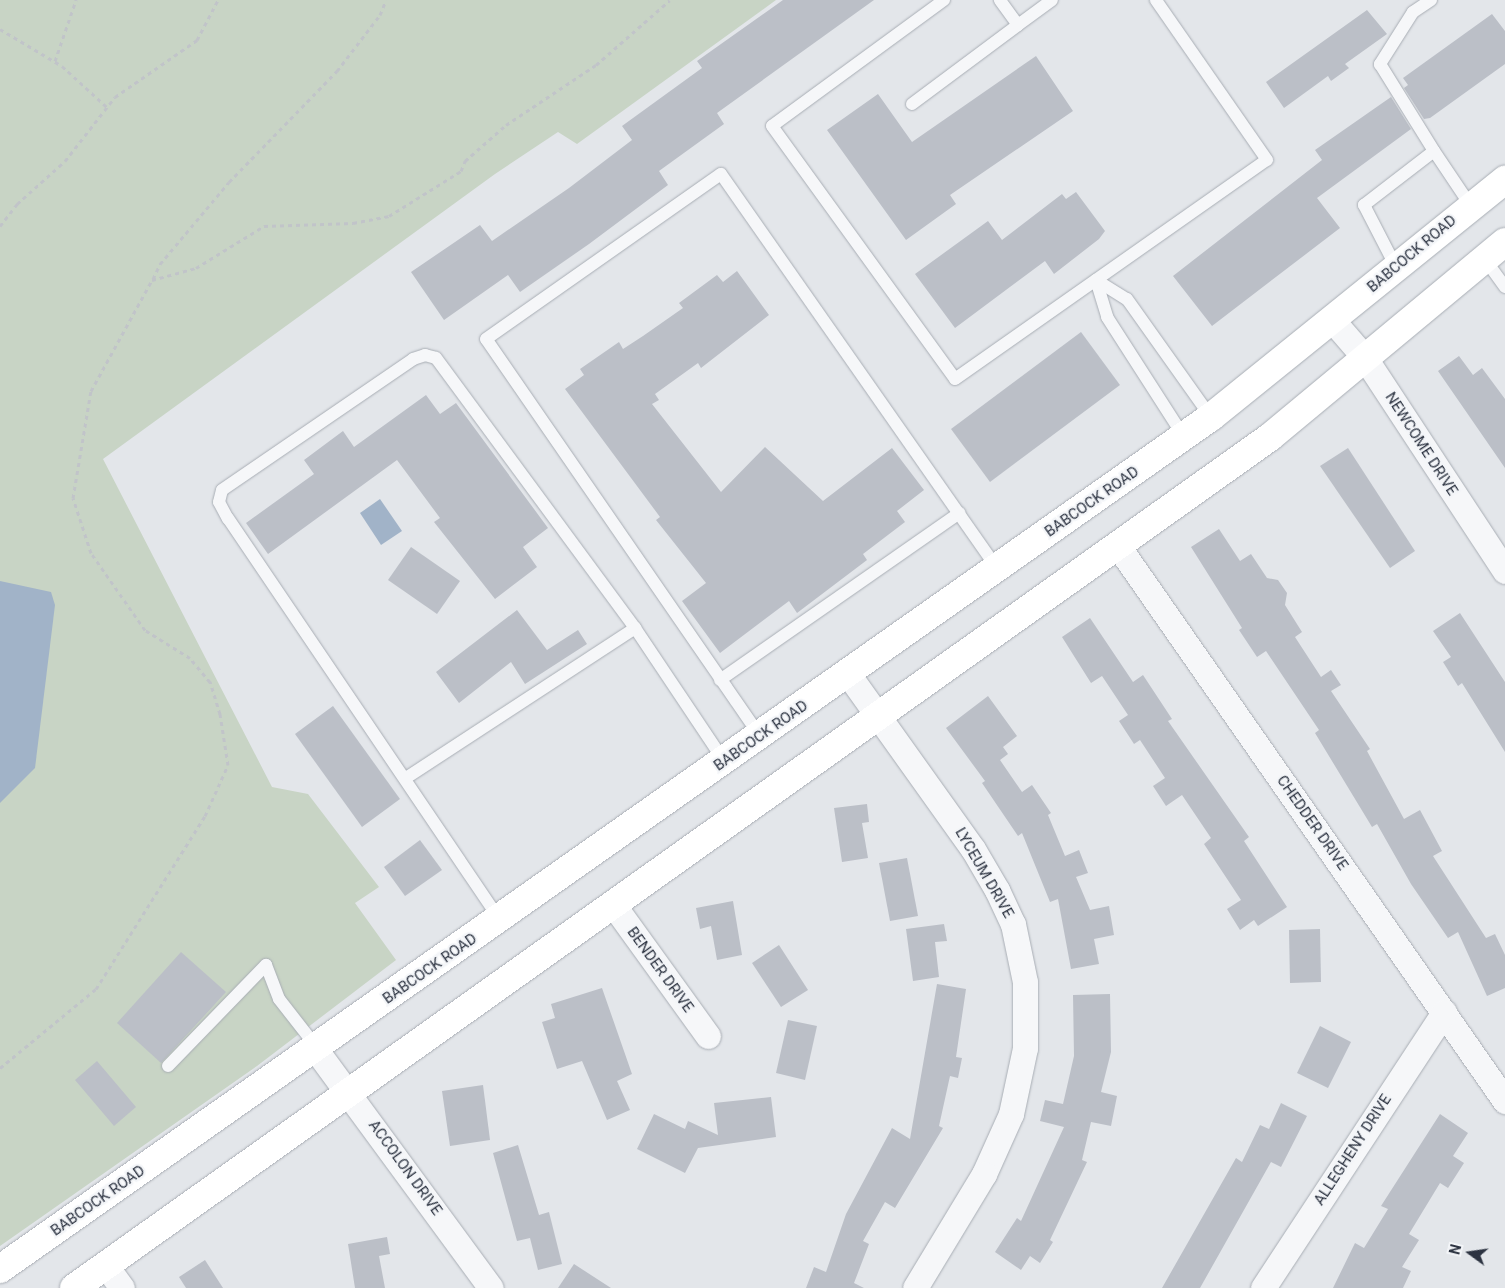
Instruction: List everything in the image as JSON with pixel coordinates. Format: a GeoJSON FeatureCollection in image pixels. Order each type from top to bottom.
{"type":"FeatureCollection","features":[{"type":"Feature","properties":{"kind":"main road","name":"BABCOCK ROAD"},"geometry":{"type":"LineString","coordinates":[[0,1269],[317,1049],[1211,417],[1333,321],[1396,267],[1505,180]]}},
{"type":"Feature","properties":{"kind":"main road"},"geometry":{"type":"LineString","coordinates":[[74,1288],[348,1090],[1270,437],[1495,250]]}},
{"type":"Feature","properties":{"kind":"street","name":"NEWCOME DRIVE"},"geometry":{"type":"LineString","coordinates":[[1333,321],[1365,358],[1505,571]]}},
{"type":"Feature","properties":{"kind":"street","name":"CHEDDER DRIVE"},"geometry":{"type":"LineString","coordinates":[[1118,546],[1505,1100]]}},
{"type":"Feature","properties":{"kind":"street","name":"LYCEUM DRIVE"},"geometry":{"type":"LineString","coordinates":[[848,674],[974,849],[998,890],[1013,924],[1025,982],[1025,1048],[1011,1114],[984,1174],[915,1288]]}},
{"type":"Feature","properties":{"kind":"street","name":"BENDER DRIVE"},"geometry":{"type":"LineString","coordinates":[[612,904],[708,1036]]}},
{"type":"Feature","properties":{"kind":"street","name":"ALLEGHENY DRIVE"},"geometry":{"type":"LineString","coordinates":[[1263,1288],[1444,1012]]}},
{"type":"Feature","properties":{"kind":"street","name":"ACCOLON DRIVE"},"geometry":{"type":"LineString","coordinates":[[317,1049],[491,1288]]}},
{"type":"Feature","properties":{"kind":"street"},"geometry":{"type":"LineString","coordinates":[[106,1266],[122,1288]]}},
{"type":"Feature","properties":{"kind":"lane"},"geometry":{"type":"LineString","coordinates":[[944,0],[772,126],[954,379],[1267,160],[1156,0]]}},
{"type":"Feature","properties":{"kind":"lane"},"geometry":{"type":"LineString","coordinates":[[1000,0],[1018,24]]}},
{"type":"Feature","properties":{"kind":"lane"},"geometry":{"type":"LineString","coordinates":[[912,104],[1052,0]]}},
{"type":"Feature","properties":{"kind":"lane"},"geometry":{"type":"LineString","coordinates":[[1431,0],[1413,12],[1380,64],[1471,206]]}},
{"type":"Feature","properties":{"kind":"lane"},"geometry":{"type":"LineString","coordinates":[[1396,267],[1364,205],[1434,151]]}},
{"type":"Feature","properties":{"kind":"lane"},"geometry":{"type":"LineString","coordinates":[[760,736],[486,339],[502,327],[722,174],[998,569]]}},
{"type":"Feature","properties":{"kind":"lane"},"geometry":{"type":"LineString","coordinates":[[1495,250],[1505,287]]}},
{"type":"Feature","properties":{"kind":"lane"},"geometry":{"type":"LineString","coordinates":[[1096,280],[1127,300],[1211,417]]}},
{"type":"Feature","properties":{"kind":"lane"},"geometry":{"type":"LineString","coordinates":[[1096,280],[1107,317],[1184,436]]}},
{"type":"Feature","properties":{"kind":"lane"},"geometry":{"type":"LineString","coordinates":[[500,920],[219,502],[222,490],[412,359],[425,355],[436,358],[635,628],[724,761]]}},
{"type":"Feature","properties":{"kind":"lane"},"geometry":{"type":"LineString","coordinates":[[720,680],[959,513]]}},
{"type":"Feature","properties":{"kind":"lane"},"geometry":{"type":"LineString","coordinates":[[406,778],[635,628]]}},
{"type":"Feature","properties":{"kind":"lane"},"geometry":{"type":"LineString","coordinates":[[168,1066],[266,965],[279,999],[317,1049]]}},
{"type":"Feature","properties":{"kind":"path"},"geometry":{"type":"LineString","coordinates":[[55,61],[76,0]]}},
{"type":"Feature","properties":{"kind":"path"},"geometry":{"type":"LineString","coordinates":[[0,226],[17,204],[65,161],[115,97],[197,40],[218,0]]}},
{"type":"Feature","properties":{"kind":"path"},"geometry":{"type":"LineString","coordinates":[[152,280],[160,264],[229,182],[337,71],[380,15],[386,0]]}},
{"type":"Feature","properties":{"kind":"path"},"geometry":{"type":"LineString","coordinates":[[0,29],[55,61],[108,108]]}},
{"type":"Feature","properties":{"kind":"green space"},"geometry":{"type":"Polygon","coordinates":[[[0,0],[776,0],[577,144],[558,132],[495,174],[103,459],[272,787],[308,794],[379,887],[355,903],[396,960],[257,1066],[0,1246],[0,0]]]}},
{"type":"Feature","properties":{"kind":"water"},"geometry":{"type":"Polygon","coordinates":[[[380,499],[402,531],[381,545],[360,513],[380,499]]]}},
{"type":"Feature","properties":{"kind":"water"},"geometry":{"type":"Polygon","coordinates":[[[0,581],[51,592],[55,605],[35,768],[0,803],[0,581]]]}},
{"type":"Feature","properties":{"kind":"building"},"geometry":{"type":"Polygon","coordinates":[[[783,0],[874,0],[717,113],[724,124],[659,171],[668,185],[589,244],[520,292],[508,275],[444,320],[411,272],[480,225],[492,241],[569,188],[632,140],[622,126],[702,68],[697,61],[783,0]]]}},
{"type":"Feature","properties":{"kind":"building"},"geometry":{"type":"Polygon","coordinates":[[[1367,10],[1387,34],[1345,64],[1349,68],[1331,81],[1328,76],[1284,108],[1266,82],[1367,10]]]}},
{"type":"Feature","properties":{"kind":"building"},"geometry":{"type":"Polygon","coordinates":[[[1492,14],[1505,31],[1505,64],[1430,118],[1424,119],[1404,88],[1408,85],[1403,78],[1492,14]]]}},
{"type":"Feature","properties":{"kind":"building"},"geometry":{"type":"Polygon","coordinates":[[[1036,56],[1073,111],[950,195],[956,204],[906,240],[827,130],[878,94],[912,142],[1036,56]]]}},
{"type":"Feature","properties":{"kind":"building"},"geometry":{"type":"Polygon","coordinates":[[[1391,97],[1411,129],[1317,198],[1340,228],[1212,326],[1173,276],[1322,160],[1315,150],[1391,97]]]}},
{"type":"Feature","properties":{"kind":"building"},"geometry":{"type":"Polygon","coordinates":[[[1076,192],[1105,231],[1099,239],[1054,274],[1045,261],[955,328],[915,274],[988,221],[1002,240],[1062,194],[1066,199],[1076,192]]]}},
{"type":"Feature","properties":{"kind":"building"},"geometry":{"type":"Polygon","coordinates":[[[737,271],[769,315],[701,368],[698,363],[655,394],[659,400],[652,404],[721,492],[765,447],[823,501],[892,448],[924,490],[897,511],[905,522],[863,554],[867,560],[797,613],[789,601],[720,653],[682,601],[706,583],[656,520],[660,517],[565,389],[584,375],[580,369],[619,342],[623,349],[683,308],[679,303],[717,275],[723,282],[737,271]]]}},
{"type":"Feature","properties":{"kind":"building"},"geometry":{"type":"Polygon","coordinates":[[[1081,332],[1120,385],[990,482],[951,429],[1081,332]]]}},
{"type":"Feature","properties":{"kind":"building"},"geometry":{"type":"Polygon","coordinates":[[[1459,356],[1473,375],[1482,368],[1505,399],[1505,468],[1438,371],[1459,356]]]}},
{"type":"Feature","properties":{"kind":"building"},"geometry":{"type":"Polygon","coordinates":[[[426,395],[440,414],[456,403],[548,528],[523,547],[537,567],[495,599],[434,522],[440,518],[397,460],[268,554],[246,523],[314,474],[304,460],[343,431],[354,447],[426,395]]]}},
{"type":"Feature","properties":{"kind":"building"},"geometry":{"type":"Polygon","coordinates":[[[1348,448],[1415,551],[1390,568],[1320,466],[1348,448]]]}},
{"type":"Feature","properties":{"kind":"building"},"geometry":{"type":"Polygon","coordinates":[[[1219,529],[1240,561],[1251,554],[1267,578],[1278,580],[1287,593],[1285,605],[1302,632],[1295,637],[1321,677],[1331,670],[1341,685],[1331,691],[1370,749],[1367,751],[1404,819],[1420,810],[1442,851],[1433,856],[1486,938],[1495,934],[1505,955],[1505,988],[1487,996],[1458,932],[1448,938],[1411,884],[1377,824],[1372,827],[1315,733],[1319,730],[1266,651],[1257,657],[1239,630],[1242,628],[1191,547],[1219,529]]]}},
{"type":"Feature","properties":{"kind":"building"},"geometry":{"type":"Polygon","coordinates":[[[411,547],[460,581],[437,614],[388,580],[411,547]]]}},
{"type":"Feature","properties":{"kind":"building"},"geometry":{"type":"Polygon","coordinates":[[[517,610],[547,650],[578,630],[587,644],[525,684],[511,662],[459,703],[436,672],[517,610]]]}},
{"type":"Feature","properties":{"kind":"building"},"geometry":{"type":"Polygon","coordinates":[[[1460,613],[1505,682],[1505,752],[1462,683],[1458,686],[1443,662],[1451,657],[1433,631],[1460,613]]]}},
{"type":"Feature","properties":{"kind":"building"},"geometry":{"type":"Polygon","coordinates":[[[1090,618],[1133,682],[1143,675],[1172,719],[1168,721],[1249,837],[1244,841],[1287,907],[1258,926],[1254,920],[1240,930],[1227,909],[1241,900],[1204,844],[1211,838],[1182,795],[1166,806],[1153,786],[1165,778],[1140,740],[1134,744],[1119,721],[1128,715],[1102,676],[1091,683],[1062,637],[1090,618]]]}},
{"type":"Feature","properties":{"kind":"building"},"geometry":{"type":"Polygon","coordinates":[[[988,696],[1017,736],[1003,747],[1008,754],[1000,760],[1022,792],[1032,785],[1051,813],[1048,815],[1065,856],[1079,850],[1088,873],[1076,877],[1090,910],[1109,906],[1114,935],[1094,939],[1099,964],[1071,969],[1058,899],[1050,902],[1022,833],[1018,836],[982,783],[985,781],[946,728],[988,696]]]}},
{"type":"Feature","properties":{"kind":"building"},"geometry":{"type":"Polygon","coordinates":[[[333,706],[400,799],[362,827],[295,734],[333,706]]]}},
{"type":"Feature","properties":{"kind":"building"},"geometry":{"type":"Polygon","coordinates":[[[867,804],[869,822],[862,823],[868,858],[842,862],[834,808],[867,804]]]}},
{"type":"Feature","properties":{"kind":"building"},"geometry":{"type":"Polygon","coordinates":[[[420,840],[442,870],[405,896],[384,867],[420,840]]]}},
{"type":"Feature","properties":{"kind":"building"},"geometry":{"type":"Polygon","coordinates":[[[907,858],[918,916],[890,921],[879,863],[907,858]]]}},
{"type":"Feature","properties":{"kind":"building"},"geometry":{"type":"Polygon","coordinates":[[[733,901],[742,955],[717,960],[711,926],[700,929],[696,908],[733,901]]]}},
{"type":"Feature","properties":{"kind":"building"},"geometry":{"type":"Polygon","coordinates":[[[944,924],[947,941],[935,942],[939,977],[913,981],[906,929],[944,924]]]}},
{"type":"Feature","properties":{"kind":"building"},"geometry":{"type":"Polygon","coordinates":[[[1320,929],[1321,982],[1290,983],[1289,930],[1320,929]]]}},
{"type":"Feature","properties":{"kind":"building"},"geometry":{"type":"Polygon","coordinates":[[[779,945],[808,990],[781,1007],[752,963],[779,945]]]}},
{"type":"Feature","properties":{"kind":"building"},"geometry":{"type":"Polygon","coordinates":[[[181,952],[226,992],[161,1063],[117,1023],[181,952]]]}},
{"type":"Feature","properties":{"kind":"building"},"geometry":{"type":"Polygon","coordinates":[[[937,984],[966,989],[956,1057],[962,1058],[958,1078],[950,1076],[939,1126],[943,1128],[895,1208],[885,1202],[863,1241],[869,1244],[854,1283],[864,1288],[806,1288],[814,1267],[826,1272],[846,1214],[892,1128],[910,1139],[937,984]]]}},
{"type":"Feature","properties":{"kind":"building"},"geometry":{"type":"Polygon","coordinates":[[[602,988],[632,1074],[617,1081],[630,1110],[607,1120],[582,1061],[557,1069],[542,1022],[555,1018],[551,1004],[602,988]]]}},
{"type":"Feature","properties":{"kind":"building"},"geometry":{"type":"Polygon","coordinates":[[[1110,994],[1111,1052],[1101,1092],[1117,1096],[1111,1126],[1091,1122],[1082,1160],[1087,1162],[1050,1240],[1053,1242],[1040,1263],[1030,1256],[1021,1270],[995,1252],[1017,1218],[1021,1221],[1064,1127],[1040,1121],[1045,1100],[1063,1104],[1074,1056],[1073,995],[1110,994]]]}},
{"type":"Feature","properties":{"kind":"building"},"geometry":{"type":"Polygon","coordinates":[[[788,1020],[817,1026],[805,1080],[776,1073],[788,1020]]]}},
{"type":"Feature","properties":{"kind":"building"},"geometry":{"type":"Polygon","coordinates":[[[1320,1026],[1351,1042],[1328,1088],[1297,1073],[1320,1026]]]}},
{"type":"Feature","properties":{"kind":"building"},"geometry":{"type":"Polygon","coordinates":[[[97,1061],[136,1107],[114,1126],[75,1080],[97,1061]]]}},
{"type":"Feature","properties":{"kind":"building"},"geometry":{"type":"Polygon","coordinates":[[[483,1085],[490,1140],[450,1146],[442,1091],[483,1085]]]}},
{"type":"Feature","properties":{"kind":"building"},"geometry":{"type":"Polygon","coordinates":[[[771,1097],[776,1137],[698,1148],[685,1173],[637,1149],[654,1114],[685,1129],[688,1121],[718,1135],[714,1103],[771,1097]]]}},
{"type":"Feature","properties":{"kind":"building"},"geometry":{"type":"Polygon","coordinates":[[[1281,1103],[1307,1116],[1281,1167],[1271,1162],[1200,1288],[1162,1288],[1236,1158],[1242,1162],[1260,1125],[1269,1129],[1281,1103]]]}},
{"type":"Feature","properties":{"kind":"building"},"geometry":{"type":"Polygon","coordinates":[[[1440,1114],[1468,1133],[1453,1156],[1464,1163],[1448,1188],[1440,1183],[1409,1234],[1419,1240],[1402,1267],[1411,1271],[1403,1288],[1333,1288],[1355,1243],[1364,1248],[1388,1209],[1381,1206],[1440,1114]]]}},
{"type":"Feature","properties":{"kind":"building"},"geometry":{"type":"Polygon","coordinates":[[[518,1145],[539,1215],[549,1212],[562,1264],[538,1270],[530,1238],[517,1241],[493,1153],[518,1145]]]}},
{"type":"Feature","properties":{"kind":"building"},"geometry":{"type":"Polygon","coordinates":[[[387,1237],[390,1254],[379,1256],[385,1288],[355,1288],[348,1244],[387,1237]]]}},
{"type":"Feature","properties":{"kind":"building"},"geometry":{"type":"Polygon","coordinates":[[[205,1260],[223,1288],[186,1288],[179,1277],[205,1260]]]}},
{"type":"Feature","properties":{"kind":"building"},"geometry":{"type":"Polygon","coordinates":[[[574,1264],[611,1288],[558,1288],[574,1264]]]}}]}
